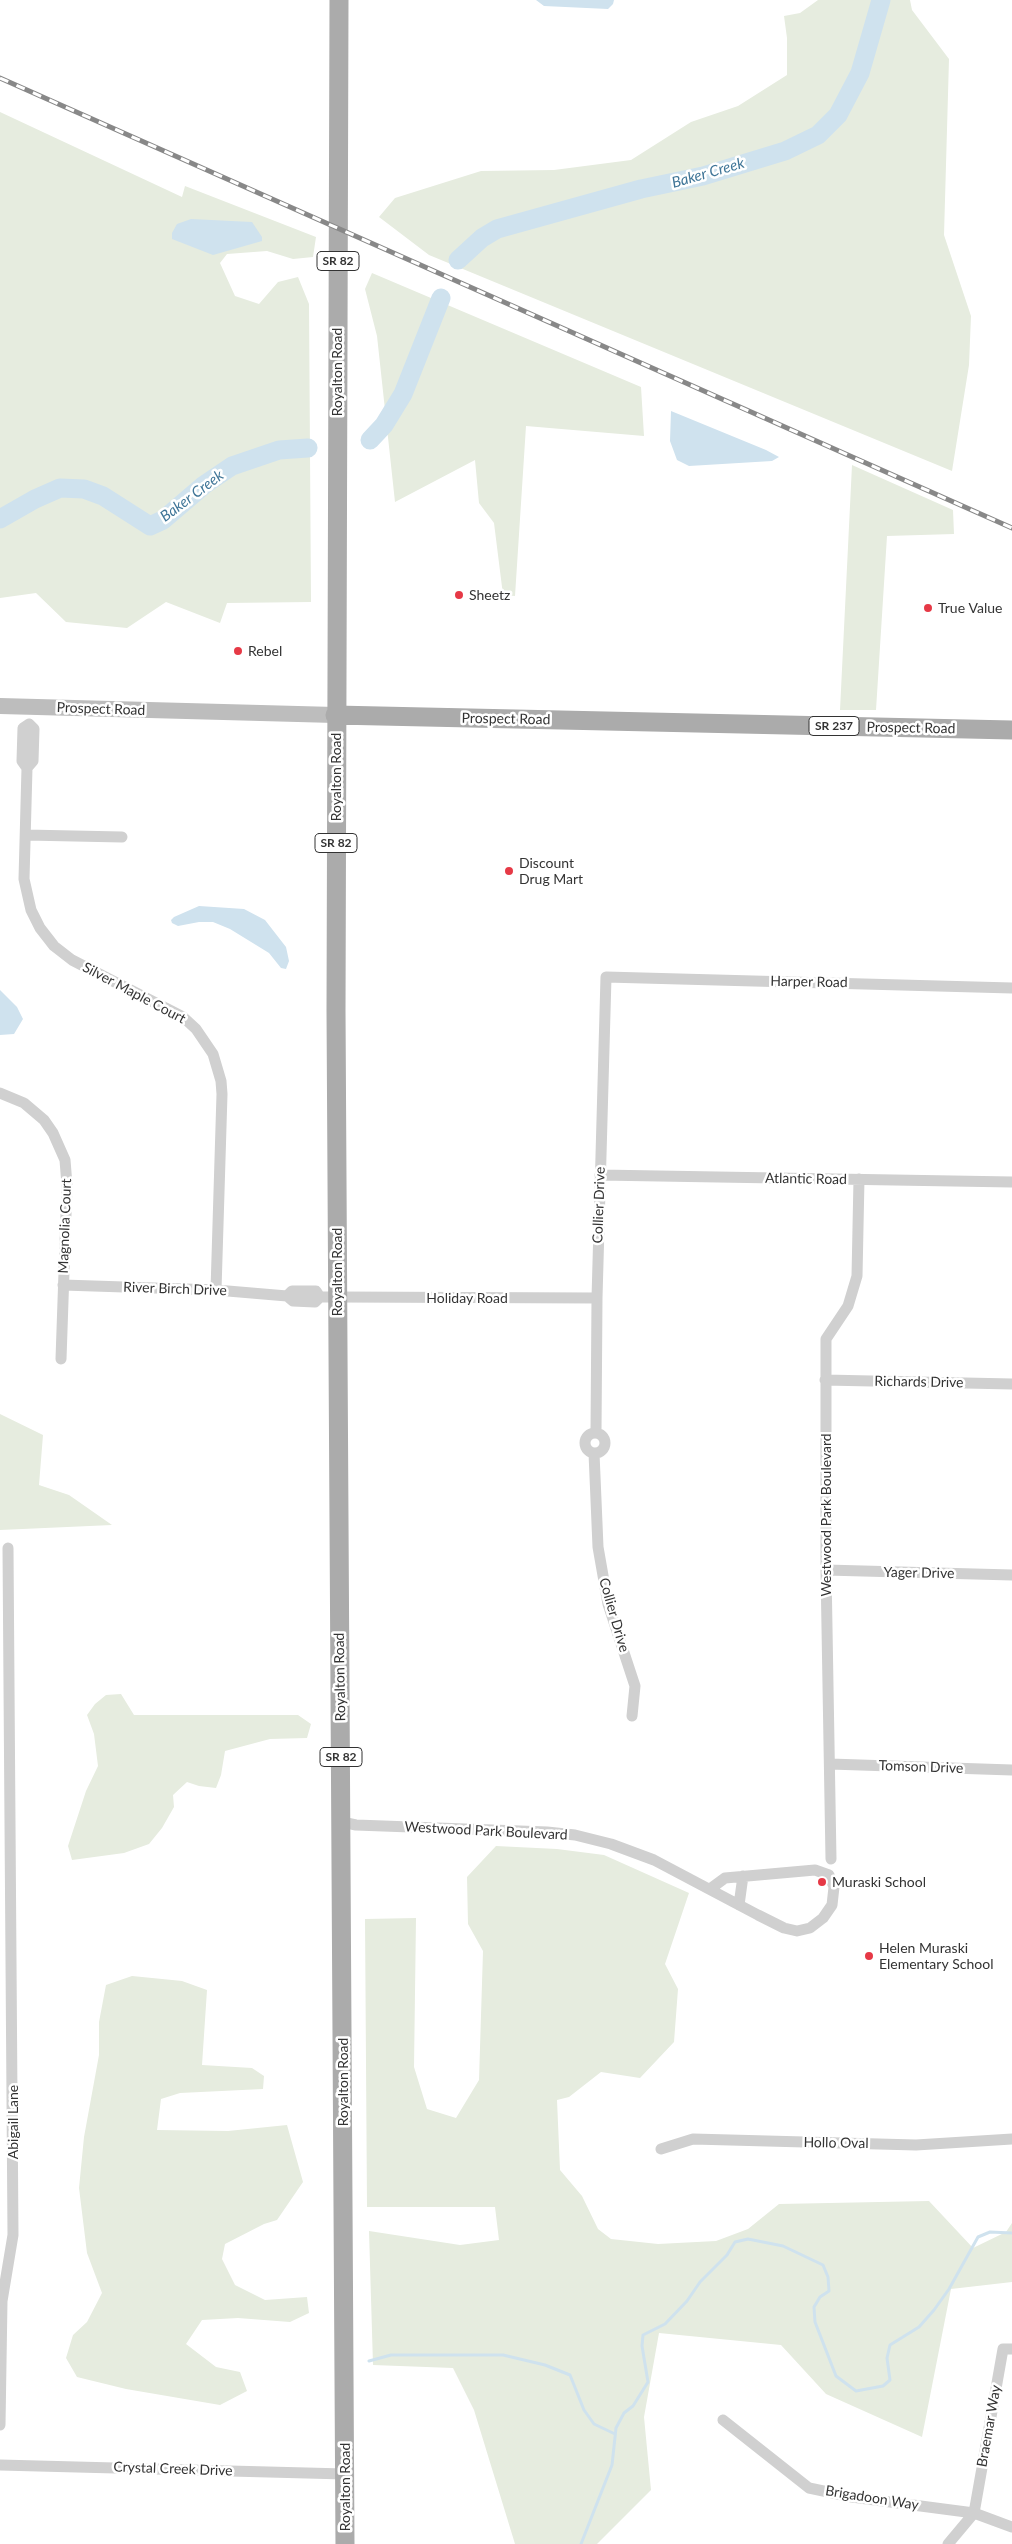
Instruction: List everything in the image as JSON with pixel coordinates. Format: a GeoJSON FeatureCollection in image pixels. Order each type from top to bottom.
{"type":"FeatureCollection","features":[{"type":"Feature","properties":{"kind":"main road","name":"Royalton Road"},"geometry":{"type":"LineString","coordinates":[[339,0],[336,715],[328,1297],[342,1822],[345,2544]]}},
{"type":"Feature","properties":{"kind":"main road","name":"Prospect Road"},"geometry":{"type":"LineString","coordinates":[[336,715],[1012,730]]}},
{"type":"Feature","properties":{"kind":"street","name":"Prospect Road"},"geometry":{"type":"LineString","coordinates":[[0,706],[336,715]]}},
{"type":"Feature","properties":{"kind":"street","name":"Silver Maple Court"},"geometry":{"type":"LineString","coordinates":[[29,707],[29,724],[34,729],[33,761],[27,768],[25,889],[35,919],[47,938],[72,960],[183,1017],[196,1029],[213,1054],[221,1081],[222,1102],[216,1290]]}},
{"type":"Feature","properties":{"kind":"street"},"geometry":{"type":"LineString","coordinates":[[26,835],[122,837]]}},
{"type":"Feature","properties":{"kind":"street","name":"Harper Road"},"geometry":{"type":"LineString","coordinates":[[606,977],[1012,988]]}},
{"type":"Feature","properties":{"kind":"street","name":"Collier Drive"},"geometry":{"type":"LineString","coordinates":[[606,977],[597,1298],[596,1432],[603,1436],[605,1444],[602,1451],[594,1453],[598,1547],[608,1604],[635,1686],[632,1716]]}},
{"type":"Feature","properties":{"kind":"street","name":"Magnolia Court"},"geometry":{"type":"LineString","coordinates":[[0,1093],[24,1103],[44,1120],[53,1133],[64,1160],[67,1185],[60,1359]]}},
{"type":"Feature","properties":{"kind":"street","name":"Atlantic Road"},"geometry":{"type":"LineString","coordinates":[[600,1175],[1012,1182]]}},
{"type":"Feature","properties":{"kind":"street","name":"Westwood Park Boulevard"},"geometry":{"type":"LineString","coordinates":[[831,1859],[826,1570],[826,1339],[848,1306],[857,1276],[858,1180]]}},
{"type":"Feature","properties":{"kind":"street","name":"River Birch Drive"},"geometry":{"type":"LineString","coordinates":[[63,1285],[216,1290],[287,1296],[292,1291],[300,1291],[316,1292],[328,1297]]}},
{"type":"Feature","properties":{"kind":"street","name":"Holiday Road"},"geometry":{"type":"LineString","coordinates":[[328,1297],[597,1298]]}},
{"type":"Feature","properties":{"kind":"street","name":"Richards Drive"},"geometry":{"type":"LineString","coordinates":[[825,1380],[1012,1384]]}},
{"type":"Feature","properties":{"kind":"street","name":"Abigail Lane"},"geometry":{"type":"LineString","coordinates":[[0,2425],[2,2301],[13,2235],[13,2094],[4,1629],[8,1548]]}},
{"type":"Feature","properties":{"kind":"street","name":"Yager Drive"},"geometry":{"type":"LineString","coordinates":[[826,1570],[1012,1575]]}},
{"type":"Feature","properties":{"kind":"street","name":"Tomson Drive"},"geometry":{"type":"LineString","coordinates":[[830,1764],[1012,1770]]}},
{"type":"Feature","properties":{"kind":"street","name":"Westwood Park Boulevard"},"geometry":{"type":"LineString","coordinates":[[342,1822],[359,1825],[547,1832],[575,1835],[611,1844],[654,1860],[784,1928],[797,1930],[810,1928],[823,1918],[832,1905],[834,1887],[828,1876],[815,1870],[725,1878],[710,1889]]}},
{"type":"Feature","properties":{"kind":"street"},"geometry":{"type":"LineString","coordinates":[[739,1905],[743,1876]]}},
{"type":"Feature","properties":{"kind":"street"},"geometry":{"type":"LineString","coordinates":[[0,2094],[13,2094]]}},
{"type":"Feature","properties":{"kind":"street","name":"Hollo Oval"},"geometry":{"type":"LineString","coordinates":[[661,2149],[693,2140],[916,2145],[1012,2139]]}},
{"type":"Feature","properties":{"kind":"street","name":"Braemar Way"},"geometry":{"type":"LineString","coordinates":[[974,2513],[1003,2349],[1012,2349]]}},
{"type":"Feature","properties":{"kind":"street","name":"Brigadoon Way"},"geometry":{"type":"LineString","coordinates":[[723,2420],[809,2488],[852,2497],[974,2513],[1012,2527]]}},
{"type":"Feature","properties":{"kind":"street","name":"Crystal Creek Drive"},"geometry":{"type":"LineString","coordinates":[[0,2464],[345,2474]]}},
{"type":"Feature","properties":{"kind":"street"},"geometry":{"type":"LineString","coordinates":[[948,2544],[974,2513]]}},
{"type":"Feature","properties":{"kind":"shaded area"},"geometry":{"type":"Polygon","coordinates":[[[818,0],[910,0],[912,10],[949,59],[944,235],[971,316],[969,365],[952,471],[429,255],[379,217],[395,198],[481,171],[554,170],[631,160],[691,122],[738,106],[787,75],[787,38],[784,16],[800,13],[818,0]]]}},
{"type":"Feature","properties":{"kind":"shaded area"},"geometry":{"type":"Polygon","coordinates":[[[0,112],[182,197],[185,186],[316,237],[313,257],[293,259],[267,251],[227,254],[220,263],[235,296],[259,304],[278,282],[298,277],[309,304],[311,602],[227,603],[220,623],[166,602],[127,628],[66,622],[36,593],[0,598],[0,112]]]}},
{"type":"Feature","properties":{"kind":"shaded area"},"geometry":{"type":"Polygon","coordinates":[[[372,273],[641,387],[644,436],[526,426],[515,596],[503,595],[494,523],[479,503],[475,460],[395,502],[377,336],[365,289],[372,273]]]}},
{"type":"Feature","properties":{"kind":"shaded area"},"geometry":{"type":"Polygon","coordinates":[[[852,465],[953,510],[954,534],[887,536],[876,710],[840,710],[852,465]]]}},
{"type":"Feature","properties":{"kind":"shaded area"},"geometry":{"type":"Polygon","coordinates":[[[0,1414],[43,1435],[39,1485],[69,1495],[112,1525],[0,1530],[0,1414]]]}},
{"type":"Feature","properties":{"kind":"shaded area"},"geometry":{"type":"Polygon","coordinates":[[[121,1694],[134,1715],[298,1715],[311,1724],[307,1738],[270,1739],[225,1751],[221,1775],[216,1788],[187,1782],[173,1795],[174,1807],[162,1828],[149,1844],[124,1853],[72,1860],[68,1846],[86,1791],[98,1766],[94,1734],[87,1715],[95,1704],[106,1695],[121,1694]]]}},
{"type":"Feature","properties":{"kind":"shaded area"},"geometry":{"type":"Polygon","coordinates":[[[496,1846],[557,1849],[604,1855],[689,1893],[665,1964],[678,1989],[674,2042],[640,2078],[601,2072],[569,2097],[557,2100],[560,2170],[582,2196],[598,2229],[611,2239],[658,2244],[716,2241],[748,2229],[779,2204],[929,2201],[973,2248],[1006,2232],[1012,2223],[1012,2282],[951,2289],[922,2437],[826,2394],[781,2345],[659,2333],[644,2417],[651,2490],[597,2544],[515,2544],[474,2410],[453,2368],[373,2365],[369,2231],[460,2245],[499,2240],[495,2207],[367,2207],[365,1919],[416,1918],[414,2067],[427,2109],[456,2118],[479,2080],[483,1951],[468,1924],[467,1877],[496,1846]]]}},
{"type":"Feature","properties":{"kind":"shaded area"},"geometry":{"type":"Polygon","coordinates":[[[132,1976],[182,1981],[207,1990],[202,2065],[252,2068],[264,2076],[263,2089],[180,2093],[161,2099],[157,2130],[228,2131],[287,2125],[303,2182],[277,2220],[264,2224],[225,2244],[222,2259],[235,2285],[265,2300],[307,2297],[309,2313],[290,2322],[238,2318],[202,2320],[186,2344],[216,2367],[240,2372],[247,2391],[220,2405],[126,2389],[77,2377],[66,2358],[73,2335],[87,2322],[102,2293],[87,2253],[79,2188],[84,2137],[99,2055],[99,2022],[106,1985],[132,1976]]]}},
{"type":"Feature","properties":{"kind":"water"},"geometry":{"type":"Polygon","coordinates":[[[536,0],[614,0],[608,9],[544,6],[536,0]]]}},
{"type":"Feature","properties":{"kind":"water"},"geometry":{"type":"Polygon","coordinates":[[[191,219],[252,222],[262,237],[262,241],[213,255],[172,239],[172,233],[177,224],[191,219]]]}},
{"type":"Feature","properties":{"kind":"water"},"geometry":{"type":"Polygon","coordinates":[[[671,411],[779,457],[772,461],[689,466],[677,460],[670,441],[671,411]]]}},
{"type":"Feature","properties":{"kind":"water"},"geometry":{"type":"Polygon","coordinates":[[[199,906],[244,909],[265,920],[286,947],[289,961],[286,969],[281,968],[269,953],[230,929],[213,922],[199,922],[178,926],[172,923],[171,920],[174,917],[199,906]]]}},
{"type":"Feature","properties":{"kind":"water"},"geometry":{"type":"Polygon","coordinates":[[[0,990],[17,1007],[23,1019],[14,1034],[0,1035],[0,990]]]}},
{"type":"Feature","properties":{"kind":"waterway","name":"Baker Creek"},"geometry":{"type":"LineString","coordinates":[[458,260],[482,238],[497,229],[641,189],[703,176],[785,151],[818,135],[838,115],[860,73],[881,0]]}},
{"type":"Feature","properties":{"kind":"waterway","name":"Baker Creek"},"geometry":{"type":"LineString","coordinates":[[370,440],[384,425],[403,394],[441,298]]}},
{"type":"Feature","properties":{"kind":"waterway","name":"Baker Creek"},"geometry":{"type":"LineString","coordinates":[[0,519],[35,499],[60,488],[84,489],[103,496],[150,526],[163,520],[204,485],[232,466],[279,450],[308,448]]}},
{"type":"Feature","properties":{"kind":"waterway"},"geometry":{"type":"LineString","coordinates":[[581,2544],[612,2465],[616,2428],[624,2413],[633,2406],[648,2382],[642,2346],[643,2335],[665,2324],[687,2301],[700,2282],[727,2255],[735,2242],[748,2239],[783,2246],[823,2265],[828,2277],[829,2291],[820,2297],[814,2307],[815,2322],[836,2376],[856,2391],[883,2386],[890,2380],[887,2358],[890,2345],[919,2327],[934,2310],[949,2289],[978,2237],[990,2232],[1012,2233]]}},
{"type":"Feature","properties":{"kind":"waterway"},"geometry":{"type":"LineString","coordinates":[[369,2361],[391,2355],[503,2355],[545,2365],[570,2375],[584,2410],[594,2424],[615,2434]]}},
{"type":"Feature","properties":{"kind":"railway"},"geometry":{"type":"LineString","coordinates":[[0,78],[1012,528]]}},
{"type":"Feature","properties":{"kind":"place","name":"Sheetz"},"geometry":{"type":"Point","coordinates":[459,595]}},
{"type":"Feature","properties":{"kind":"place","name":"True Value"},"geometry":{"type":"Point","coordinates":[928,608]}},
{"type":"Feature","properties":{"kind":"place","name":"Rebel"},"geometry":{"type":"Point","coordinates":[238,651]}},
{"type":"Feature","properties":{"kind":"place","name":"Discount Drug Mart"},"geometry":{"type":"Point","coordinates":[509,871]}},
{"type":"Feature","properties":{"kind":"place","name":"Muraski School"},"geometry":{"type":"Point","coordinates":[822,1882]}},
{"type":"Feature","properties":{"kind":"place","name":"Helen Muraski Elementary School"},"geometry":{"type":"Point","coordinates":[869,1956]}}]}
